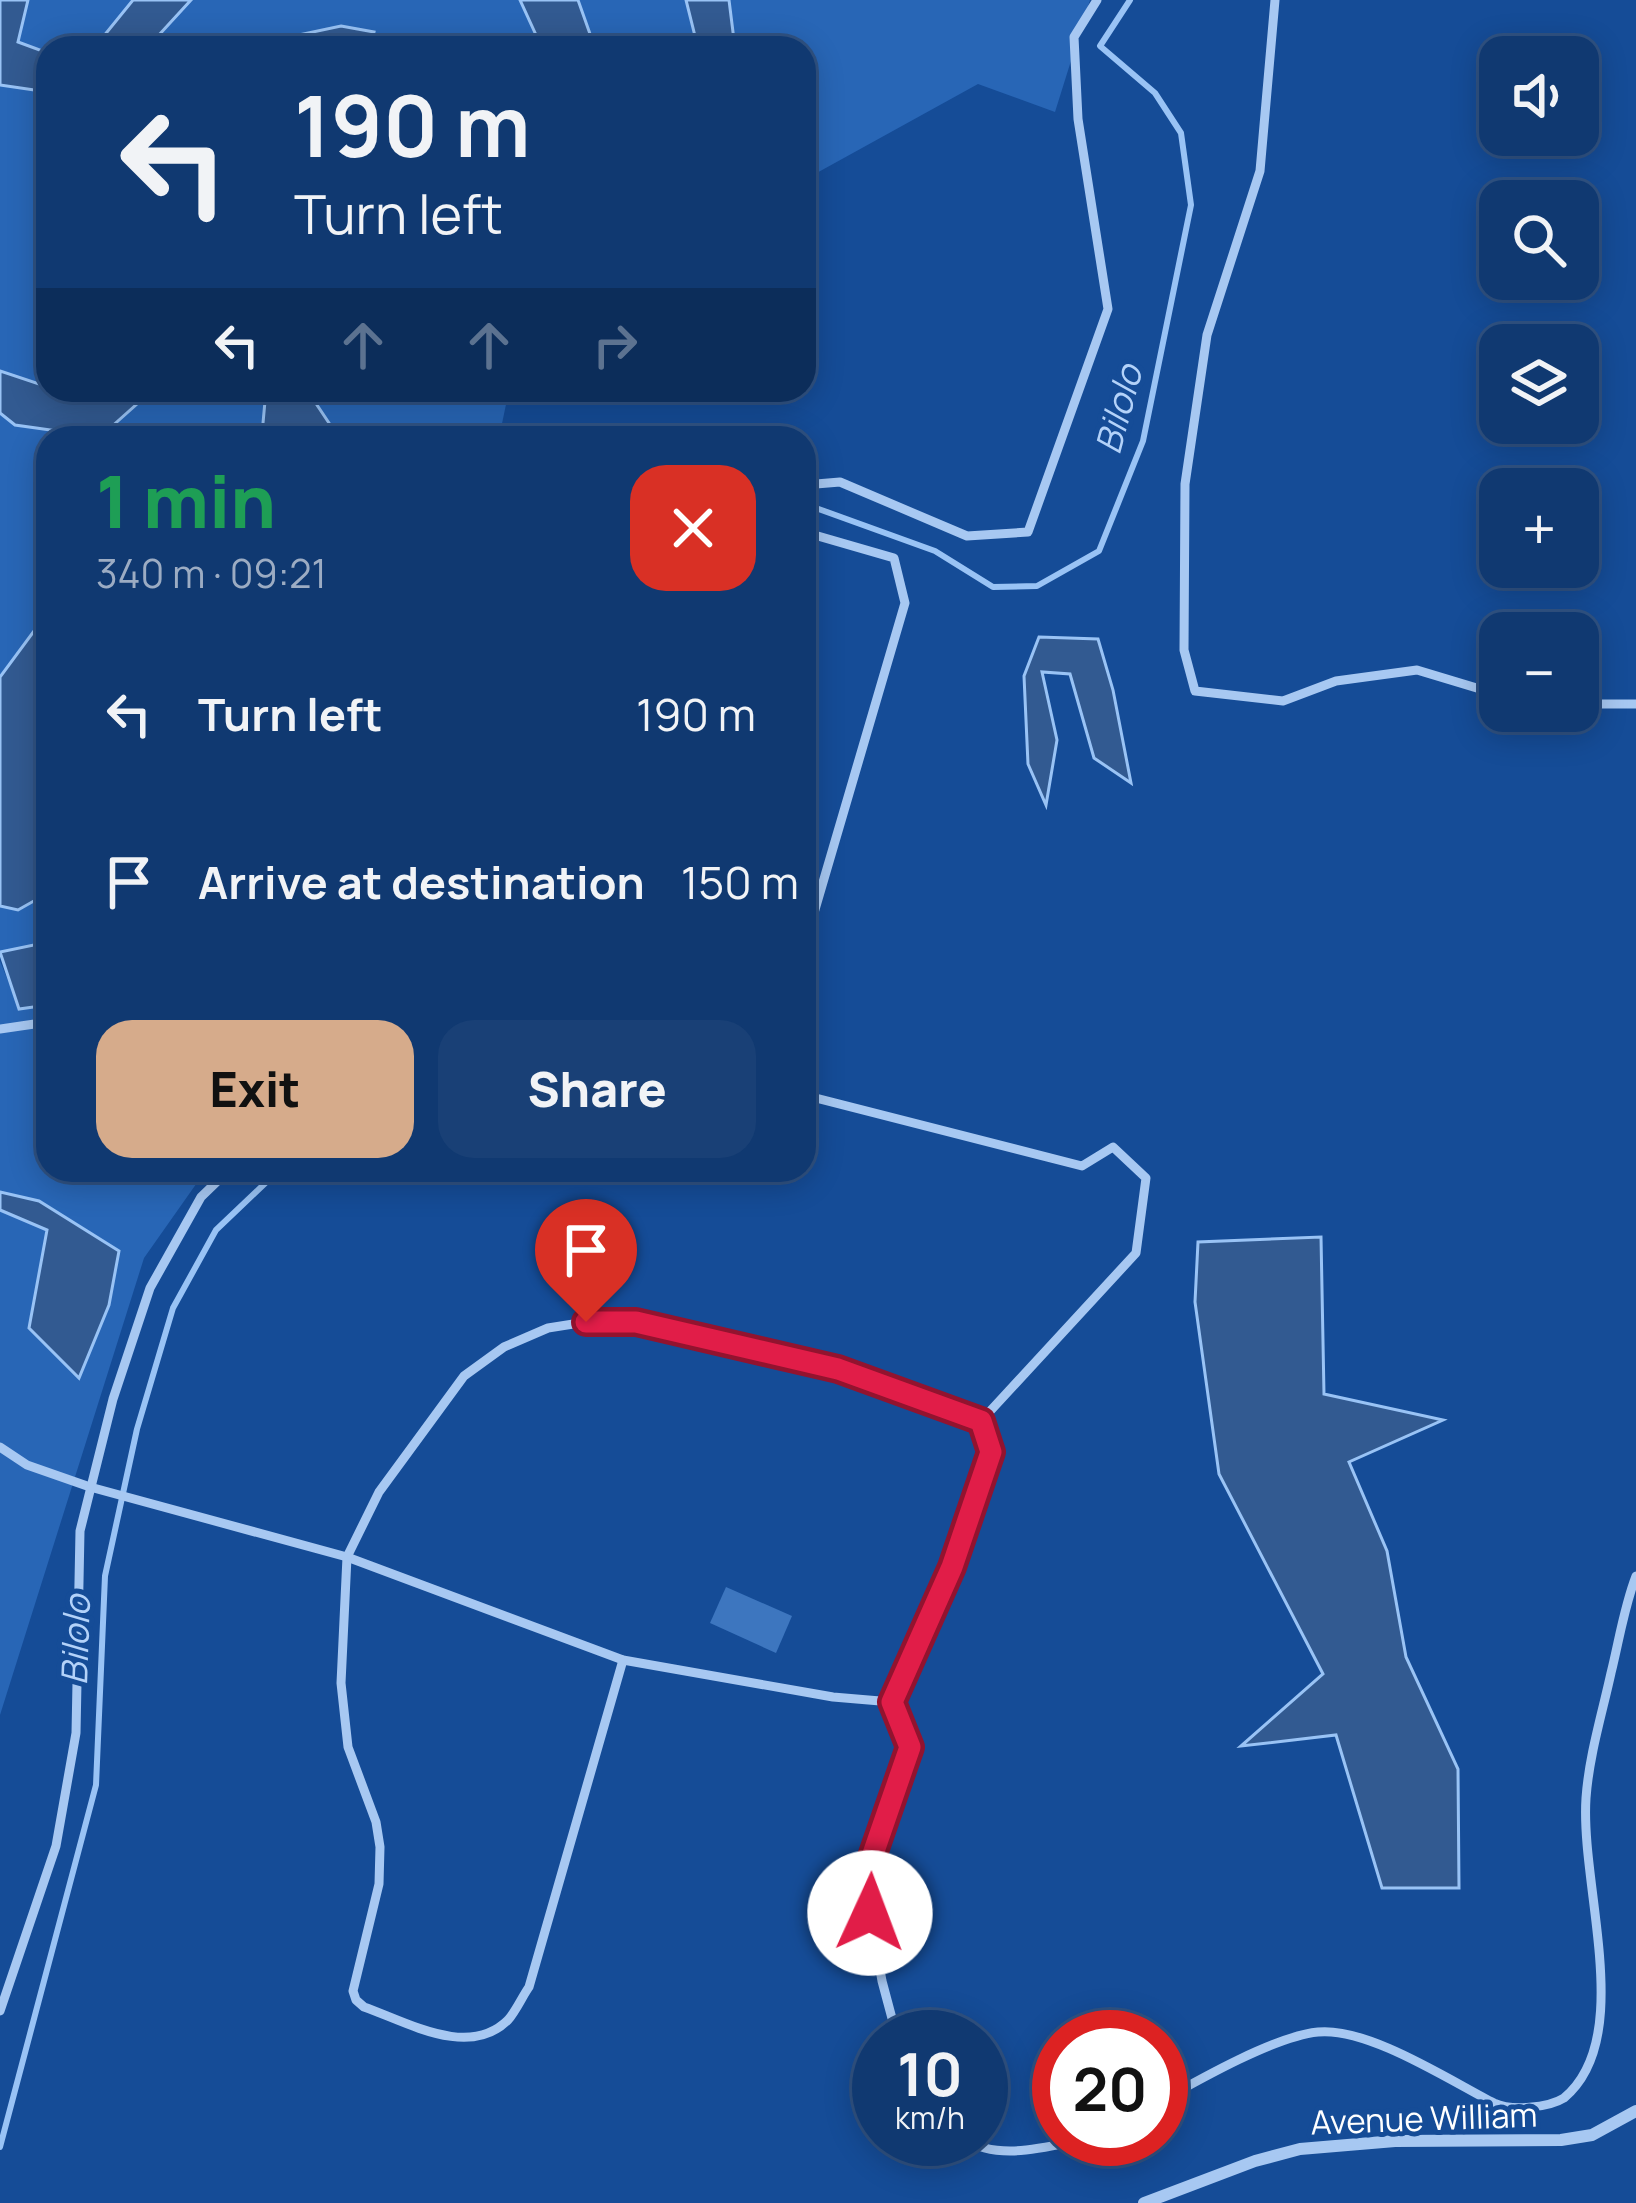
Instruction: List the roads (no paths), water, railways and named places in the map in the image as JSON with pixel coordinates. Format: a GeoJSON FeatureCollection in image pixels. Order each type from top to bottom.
{"type":"FeatureCollection","features":[{"type":"Feature","properties":{"kind":"street","name":"Avenue William"},"geometry":{"type":"LineString","coordinates":[[1144,2203],[1300,2149],[1395,2140],[1561,2140],[1592,2135],[1636,2111]]}},
{"type":"Feature","properties":{"kind":"lane"},"geometry":{"type":"LineString","coordinates":[[816,484],[840,482],[967,536],[1028,532],[1108,309],[1078,119],[1074,37],[1097,0]]}},
{"type":"Feature","properties":{"kind":"lane"},"geometry":{"type":"LineString","coordinates":[[1275,0],[1260,171],[1207,335],[1185,484],[1184,650],[1195,691],[1283,701],[1336,681],[1417,670],[1479,689]]}},
{"type":"Feature","properties":{"kind":"lane"},"geometry":{"type":"LineString","coordinates":[[816,535],[894,558],[905,604],[816,906]]}},
{"type":"Feature","properties":{"kind":"lane"},"geometry":{"type":"LineString","coordinates":[[1599,704],[1636,704]]}},
{"type":"Feature","properties":{"kind":"lane"},"geometry":{"type":"LineString","coordinates":[[0,1029],[36,1024]]}},
{"type":"Feature","properties":{"kind":"lane"},"geometry":{"type":"LineString","coordinates":[[816,1098],[1082,1166],[1113,1147],[1146,1178],[1136,1253],[981,1421]]}},
{"type":"Feature","properties":{"kind":"lane"},"geometry":{"type":"LineString","coordinates":[[0,2011],[56,1846],[76,1733],[80,1531],[90,1487],[150,1288],[201,1197],[217,1182]]}},
{"type":"Feature","properties":{"kind":"lane"},"geometry":{"type":"LineString","coordinates":[[623,1660],[529,1987],[508,2019],[484,2036],[460,2039],[364,2007],[353,1991],[379,1884],[380,1846],[348,1747],[340,1683],[347,1557],[379,1492],[464,1376],[504,1347],[548,1328],[636,1322],[838,1369],[981,1421]]}},
{"type":"Feature","properties":{"kind":"lane"},"geometry":{"type":"LineString","coordinates":[[891,2010],[864,1880],[910,1747],[892,1702],[952,1567],[991,1452],[981,1421]]}},
{"type":"Feature","properties":{"kind":"lane"},"geometry":{"type":"LineString","coordinates":[[0,1448],[27,1465],[137,1503],[347,1557],[623,1660],[833,1697],[892,1702]]}},
{"type":"Feature","properties":{"kind":"lane"},"geometry":{"type":"LineString","coordinates":[[1188,2088],[1289,2039],[1318,2032],[1340,2033],[1379,2046],[1502,2107],[1553,2104],[1597,2066],[1612,2024],[1586,1800],[1636,1576]]}},
{"type":"Feature","properties":{"kind":"waterway","name":"Bilolo"},"geometry":{"type":"LineString","coordinates":[[816,508],[935,551],[993,587],[1037,586],[1099,551],[1143,441],[1191,205],[1181,133],[1155,93],[1100,46],[1130,0]]}},
{"type":"Feature","properties":{"kind":"waterway","name":"Bilolo"},"geometry":{"type":"LineString","coordinates":[[0,2147],[96,1785],[105,1576],[137,1429],[173,1308],[216,1230],[266,1182]]}}]}
